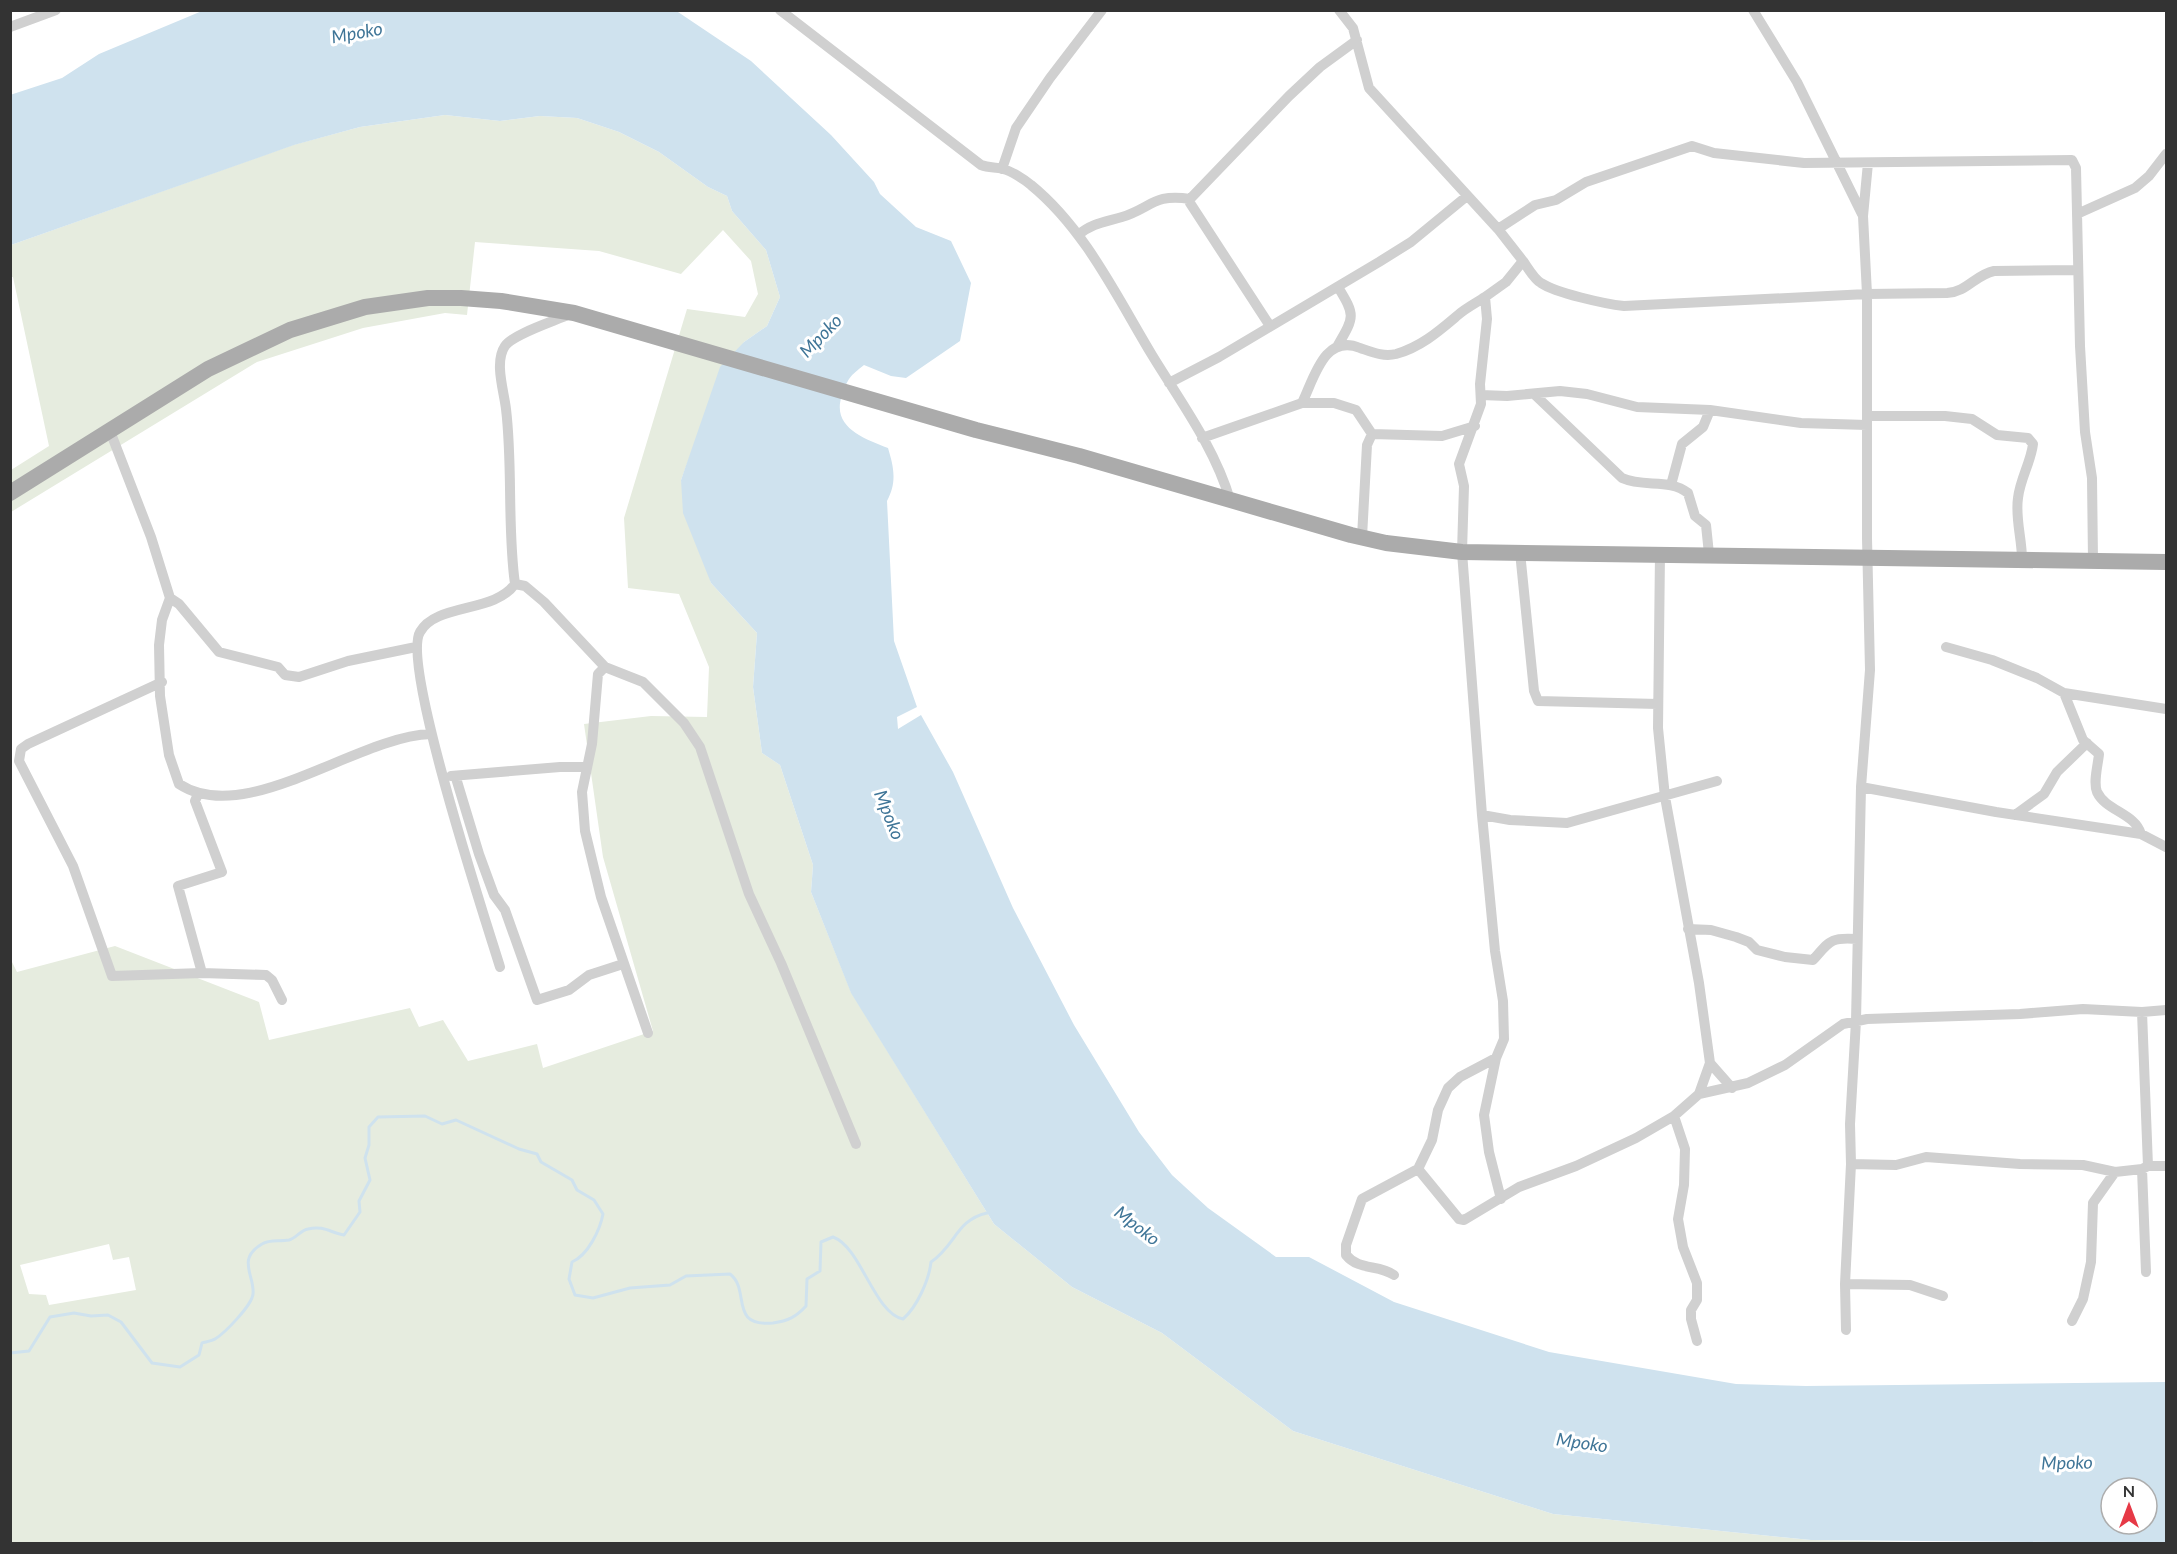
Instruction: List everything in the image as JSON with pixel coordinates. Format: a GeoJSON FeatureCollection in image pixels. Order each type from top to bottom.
{"type":"FeatureCollection","features":[{"type":"Feature","properties":{"kind":"main road"},"geometry":{"type":"LineString","coordinates":[[10,493],[208,369],[290,330],[365,307],[428,298],[461,298],[501,301],[573,313],[976,430],[1039,445],[1386,543],[1462,552],[1660,553],[2166,562]]}},
{"type":"Feature","properties":{"kind":"street"},"geometry":{"type":"LineString","coordinates":[[10,27],[56,10]]}},
{"type":"Feature","properties":{"kind":"street"},"geometry":{"type":"LineString","coordinates":[[780,10],[981,165],[991,169],[1002,168],[1030,184],[1078,235],[1202,438],[1230,500]]}},
{"type":"Feature","properties":{"kind":"street"},"geometry":{"type":"LineString","coordinates":[[1002,168],[1016,128],[1050,78],[1102,10]]}},
{"type":"Feature","properties":{"kind":"street"},"geometry":{"type":"LineString","coordinates":[[1339,10],[1353,28],[1369,88],[1498,229],[1539,282],[1551,288],[1592,301],[1624,306],[1867,294],[1959,292],[1982,274],[1994,271],[2079,270]]}},
{"type":"Feature","properties":{"kind":"street"},"geometry":{"type":"LineString","coordinates":[[1753,10],[1797,82],[1863,216]]}},
{"type":"Feature","properties":{"kind":"street"},"geometry":{"type":"LineString","coordinates":[[1078,235],[1105,219],[1121,217],[1162,198],[1190,199],[1289,96],[1320,67],[1357,40]]}},
{"type":"Feature","properties":{"kind":"street"},"geometry":{"type":"LineString","coordinates":[[1498,229],[1535,205],[1556,200],[1586,182],[1692,146],[1714,153],[1754,158],[1839,164],[2072,160],[2076,168],[2083,400],[2092,477],[2093,560]]}},
{"type":"Feature","properties":{"kind":"street"},"geometry":{"type":"LineString","coordinates":[[2077,214],[2135,188],[2149,176],[2166,154]]}},
{"type":"Feature","properties":{"kind":"street"},"geometry":{"type":"LineString","coordinates":[[1846,1330],[1845,1284],[1856,1021],[1861,787],[1870,670],[1867,294],[1863,216],[1868,163]]}},
{"type":"Feature","properties":{"kind":"street"},"geometry":{"type":"LineString","coordinates":[[1169,383],[1220,357],[1411,242],[1467,196]]}},
{"type":"Feature","properties":{"kind":"street"},"geometry":{"type":"LineString","coordinates":[[1190,199],[1190,203],[1270,326]]}},
{"type":"Feature","properties":{"kind":"street"},"geometry":{"type":"LineString","coordinates":[[1338,345],[1350,344],[1380,355],[1394,354],[1429,339],[1460,313],[1506,282],[1523,261]]}},
{"type":"Feature","properties":{"kind":"street"},"geometry":{"type":"LineString","coordinates":[[1302,403],[1318,366],[1327,353],[1338,345],[1353,321],[1352,310],[1338,287]]}},
{"type":"Feature","properties":{"kind":"street"},"geometry":{"type":"LineString","coordinates":[[1485,297],[1487,338],[1482,357],[1481,394],[1475,426],[1464,445],[1459,464],[1464,486],[1462,552],[1482,815],[1495,951],[1503,1001],[1504,1039],[1496,1058],[1484,1115],[1489,1152],[1501,1198]]}},
{"type":"Feature","properties":{"kind":"street"},"geometry":{"type":"LineString","coordinates":[[515,584],[510,537],[507,421],[500,362],[503,350],[510,341],[573,313]]}},
{"type":"Feature","properties":{"kind":"street"},"geometry":{"type":"LineString","coordinates":[[1481,394],[1534,394],[1560,391],[1587,394],[1637,407],[1710,410],[1801,423],[1945,416],[1972,419],[1996,435],[2028,438],[2033,444],[2020,482],[2017,501],[2022,559]]}},
{"type":"Feature","properties":{"kind":"street"},"geometry":{"type":"LineString","coordinates":[[1534,394],[1622,478],[1632,482],[1671,484],[1688,493],[1695,516],[1706,525],[1709,554]]}},
{"type":"Feature","properties":{"kind":"street"},"geometry":{"type":"LineString","coordinates":[[1202,438],[1302,403],[1334,403],[1356,410],[1372,434]]}},
{"type":"Feature","properties":{"kind":"street"},"geometry":{"type":"LineString","coordinates":[[1671,484],[1682,444],[1703,427],[1710,410]]}},
{"type":"Feature","properties":{"kind":"street"},"geometry":{"type":"LineString","coordinates":[[1372,434],[1442,436],[1475,426]]}},
{"type":"Feature","properties":{"kind":"street"},"geometry":{"type":"LineString","coordinates":[[110,430],[147,526],[170,598],[162,620],[160,637],[162,714],[174,776],[179,784],[198,794],[245,795],[390,742],[430,734]]}},
{"type":"Feature","properties":{"kind":"street"},"geometry":{"type":"LineString","coordinates":[[1362,537],[1367,445],[1372,434]]}},
{"type":"Feature","properties":{"kind":"street"},"geometry":{"type":"LineString","coordinates":[[1520,552],[1534,691],[1538,701],[1658,704]]}},
{"type":"Feature","properties":{"kind":"street"},"geometry":{"type":"LineString","coordinates":[[1418,1169],[1459,1219],[1469,1219],[1519,1187],[1576,1166],[1636,1138],[1674,1116],[1699,1094],[1710,1063],[1665,797],[1658,704],[1660,553]]}},
{"type":"Feature","properties":{"kind":"street"},"geometry":{"type":"LineString","coordinates":[[500,967],[444,771],[430,734],[416,647],[420,631],[431,621],[502,596],[515,584]]}},
{"type":"Feature","properties":{"kind":"street"},"geometry":{"type":"LineString","coordinates":[[515,584],[525,586],[544,602],[605,667],[643,682],[684,723],[700,747],[749,894],[781,963],[856,1144]]}},
{"type":"Feature","properties":{"kind":"street"},"geometry":{"type":"LineString","coordinates":[[170,598],[179,604],[219,652],[278,668],[285,675],[299,677],[348,661],[416,647]]}},
{"type":"Feature","properties":{"kind":"street"},"geometry":{"type":"LineString","coordinates":[[1946,647],[1992,660],[2037,678],[2064,693],[2166,709]]}},
{"type":"Feature","properties":{"kind":"street"},"geometry":{"type":"LineString","coordinates":[[605,667],[598,674],[582,792],[588,850],[623,964],[648,1033]]}},
{"type":"Feature","properties":{"kind":"street"},"geometry":{"type":"LineString","coordinates":[[162,682],[28,744],[15,754],[73,866],[112,976],[202,973],[266,975],[272,980],[282,1000]]}},
{"type":"Feature","properties":{"kind":"street"},"geometry":{"type":"LineString","coordinates":[[2064,693],[2083,740],[2099,754],[2096,791],[2102,799],[2137,823],[2141,834]]}},
{"type":"Feature","properties":{"kind":"street"},"geometry":{"type":"LineString","coordinates":[[2015,815],[2044,794],[2057,772],[2087,743]]}},
{"type":"Feature","properties":{"kind":"street"},"geometry":{"type":"LineString","coordinates":[[444,771],[456,778],[560,766],[587,767]]}},
{"type":"Feature","properties":{"kind":"street"},"geometry":{"type":"LineString","coordinates":[[456,778],[494,895],[505,910],[537,999],[569,990],[590,975],[623,964]]}},
{"type":"Feature","properties":{"kind":"street"},"geometry":{"type":"LineString","coordinates":[[1482,815],[1510,820],[1567,823],[1717,781]]}},
{"type":"Feature","properties":{"kind":"street"},"geometry":{"type":"LineString","coordinates":[[1861,787],[2015,815],[2141,834],[2166,847]]}},
{"type":"Feature","properties":{"kind":"street"},"geometry":{"type":"LineString","coordinates":[[198,794],[195,801],[222,872],[178,886],[202,973]]}},
{"type":"Feature","properties":{"kind":"street"},"geometry":{"type":"LineString","coordinates":[[1688,929],[1711,930],[1749,942],[1757,950],[1799,960],[1813,960],[1828,941],[1835,938],[1857,939]]}},
{"type":"Feature","properties":{"kind":"street"},"geometry":{"type":"LineString","coordinates":[[1699,1094],[1732,1088],[1785,1065],[1843,1024],[1856,1021],[2083,1009],[2142,1012],[2166,1010]]}},
{"type":"Feature","properties":{"kind":"street"},"geometry":{"type":"LineString","coordinates":[[2142,1012],[2146,1272]]}},
{"type":"Feature","properties":{"kind":"street"},"geometry":{"type":"LineString","coordinates":[[1394,1275],[1387,1270],[1353,1264],[1346,1255],[1346,1245],[1362,1198],[1418,1169],[1432,1140],[1438,1110],[1448,1088],[1460,1077],[1496,1058]]}},
{"type":"Feature","properties":{"kind":"street"},"geometry":{"type":"LineString","coordinates":[[1710,1063],[1732,1088]]}},
{"type":"Feature","properties":{"kind":"street"},"geometry":{"type":"LineString","coordinates":[[1674,1116],[1685,1149],[1684,1185],[1678,1219],[1683,1247],[1697,1283],[1697,1300],[1691,1319],[1697,1341]]}},
{"type":"Feature","properties":{"kind":"street"},"geometry":{"type":"LineString","coordinates":[[1851,1164],[1896,1165],[1933,1157],[2020,1164],[2083,1165],[2115,1172],[2166,1166]]}},
{"type":"Feature","properties":{"kind":"street"},"geometry":{"type":"LineString","coordinates":[[2072,1321],[2083,1299],[2091,1262],[2093,1203],[2115,1172]]}},
{"type":"Feature","properties":{"kind":"street"},"geometry":{"type":"LineString","coordinates":[[1845,1284],[1910,1285],[1942,1296]]}},
{"type":"Feature","properties":{"kind":"shaded area"},"geometry":{"type":"Polygon","coordinates":[[[445,115],[500,121],[540,116],[577,118],[619,132],[659,152],[708,187],[727,196],[732,211],[766,250],[780,297],[767,326],[744,342],[694,445],[681,480],[711,583],[757,633],[753,687],[762,753],[780,765],[813,865],[811,892],[851,992],[994,1224],[1072,1287],[1162,1333],[1293,1431],[1553,1514],[1811,1540],[1956,1543],[11,1543],[10,958],[17,972],[115,946],[259,1002],[269,1040],[410,1008],[419,1027],[443,1020],[468,1061],[537,1044],[543,1068],[653,1031],[603,857],[584,724],[651,716],[707,717],[709,667],[679,594],[628,588],[624,518],[687,309],[745,317],[758,294],[751,261],[723,230],[681,274],[599,251],[475,242],[467,315],[445,313],[363,328],[257,362],[11,512],[11,470],[49,446],[13,277],[11,277],[11,245],[293,145],[360,127],[445,115]],[[109,1244],[20,1265],[29,1294],[46,1295],[49,1305],[136,1290],[129,1257],[113,1260],[109,1244]]]}},
{"type":"Feature","properties":{"kind":"water","name":"Mpoko"},"geometry":{"type":"Polygon","coordinates":[[[675,10],[751,61],[831,135],[874,182],[880,194],[916,227],[951,241],[971,283],[960,341],[906,378],[891,376],[864,365],[848,381],[840,406],[845,423],[852,430],[888,448],[893,469],[892,488],[887,501],[894,641],[917,707],[897,717],[898,729],[921,715],[953,772],[1013,908],[1074,1025],[1139,1132],[1172,1175],[1208,1208],[1276,1257],[1309,1257],[1394,1302],[1549,1352],[1736,1384],[1806,1386],[2166,1382],[2166,1543],[1811,1540],[1553,1514],[1293,1431],[1162,1333],[1072,1287],[994,1224],[851,993],[811,892],[813,865],[780,765],[762,753],[753,687],[757,633],[711,583],[683,513],[681,480],[720,367],[744,342],[767,326],[780,297],[766,250],[732,211],[727,196],[708,187],[659,152],[619,132],[577,118],[540,116],[500,121],[445,115],[360,127],[294,145],[11,245],[10,95],[62,78],[99,54],[202,11],[675,10]]]}},
{"type":"Feature","properties":{"kind":"waterway"},"geometry":{"type":"LineString","coordinates":[[10,1353],[29,1351],[50,1317],[74,1313],[91,1316],[108,1315],[121,1322],[152,1363],[180,1367],[199,1355],[202,1343],[214,1340],[225,1331],[251,1299],[253,1287],[248,1262],[254,1250],[265,1242],[289,1240],[305,1230],[314,1228],[344,1235],[360,1212],[359,1201],[370,1180],[365,1158],[369,1145],[369,1127],[378,1117],[425,1116],[442,1124],[456,1120],[519,1149],[537,1154],[541,1162],[572,1180],[577,1190],[594,1200],[603,1214],[592,1241],[583,1254],[572,1262],[569,1279],[575,1295],[593,1298],[630,1288],[670,1285],[686,1276],[730,1274],[736,1281],[745,1313],[750,1319],[759,1323],[783,1321],[795,1316],[806,1306],[807,1279],[820,1271],[821,1242],[833,1237],[843,1243],[852,1253],[884,1305],[893,1314],[903,1319],[922,1293],[931,1262],[946,1248],[962,1227],[977,1216],[987,1213]]}}]}
